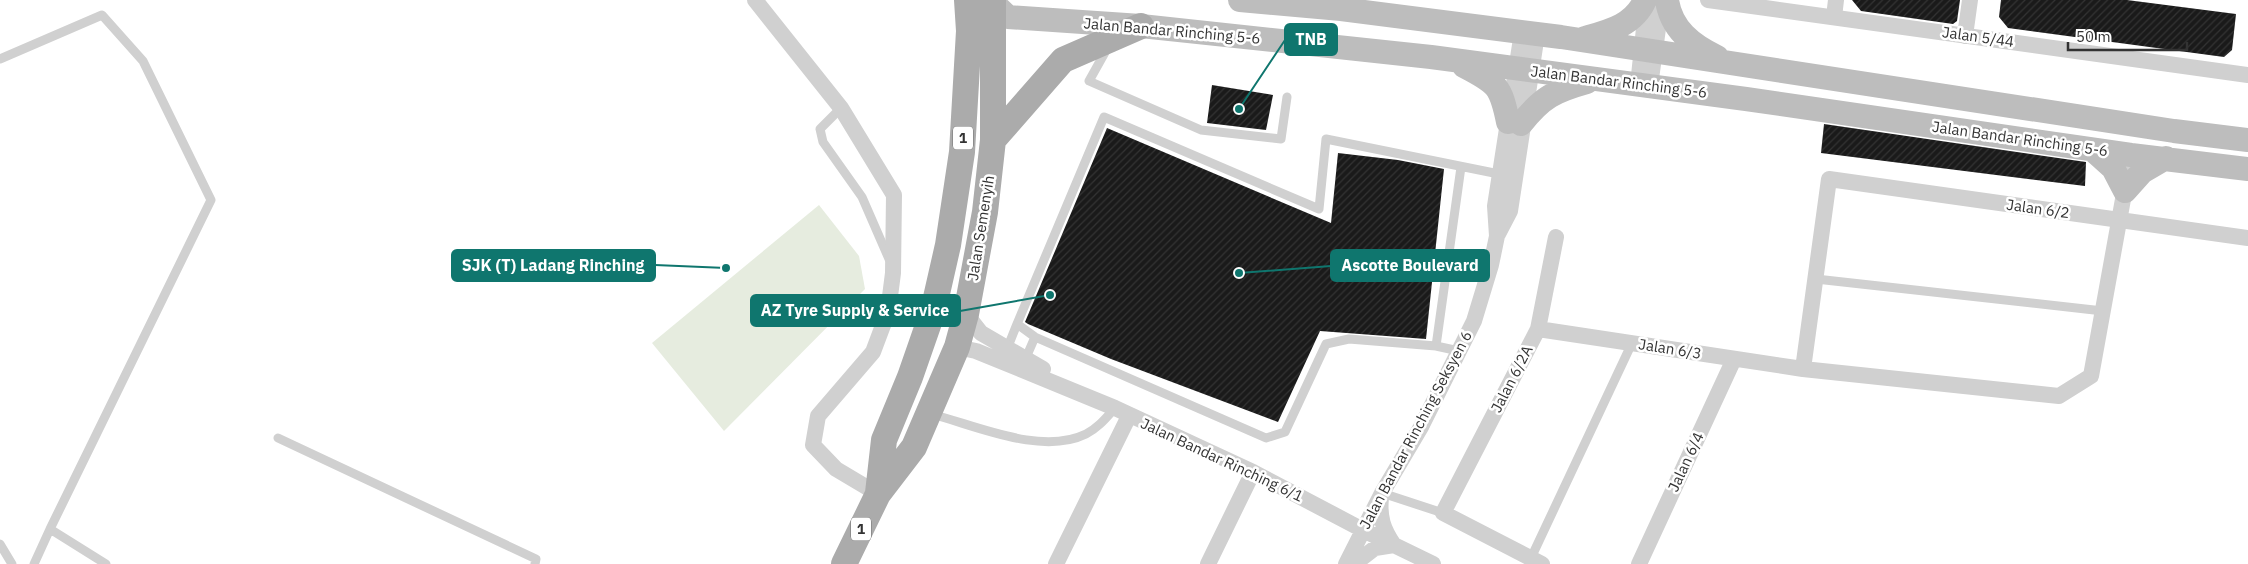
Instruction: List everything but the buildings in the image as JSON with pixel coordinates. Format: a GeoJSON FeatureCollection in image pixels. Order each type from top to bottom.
{"type":"FeatureCollection","features":[{"type":"Feature","properties":{"kind":"main road","name":"Jalan Semenyih"},"geometry":{"type":"LineString","coordinates":[[878,494],[884,440],[910,377],[933,311],[948,245],[962,152],[969,31],[967,0]]}},
{"type":"Feature","properties":{"kind":"main road","name":"Jalan Semenyih"},"geometry":{"type":"LineString","coordinates":[[844,564],[878,494],[914,447],[957,347],[966,314],[985,212],[994,140],[993,1]]}},
{"type":"Feature","properties":{"kind":"main road"},"geometry":{"type":"LineString","coordinates":[[994,140],[1063,60],[1141,26]]}},
{"type":"Feature","properties":{"kind":"street"},"geometry":{"type":"LineString","coordinates":[[755,0],[841,108],[894,195],[893,266],[888,312],[873,352],[818,416],[813,446],[836,469],[878,494]]}},
{"type":"Feature","properties":{"kind":"street","name":"Jalan Bandar Rinching 5-6"},"geometry":{"type":"LineString","coordinates":[[1240,0],[1341,9],[1529,33],[2098,120],[2248,140]]}},
{"type":"Feature","properties":{"kind":"street"},"geometry":{"type":"LineString","coordinates":[[1579,40],[1617,28],[1630,21],[1641,10],[1646,0]]}},
{"type":"Feature","properties":{"kind":"street"},"geometry":{"type":"LineString","coordinates":[[1646,0],[1649,51]]}},
{"type":"Feature","properties":{"kind":"street"},"geometry":{"type":"LineString","coordinates":[[1644,85],[1649,51],[1662,0]]}},
{"type":"Feature","properties":{"kind":"street"},"geometry":{"type":"LineString","coordinates":[[1667,0],[1668,11],[1678,32],[1703,50],[1729,64]]}},
{"type":"Feature","properties":{"kind":"street","name":"Jalan 5/44"},"geometry":{"type":"LineString","coordinates":[[1708,0],[2248,74]]}},
{"type":"Feature","properties":{"kind":"street"},"geometry":{"type":"LineString","coordinates":[[1834,17],[1836,0]]}},
{"type":"Feature","properties":{"kind":"street"},"geometry":{"type":"LineString","coordinates":[[1965,36],[1970,0]]}},
{"type":"Feature","properties":{"kind":"street"},"geometry":{"type":"LineString","coordinates":[[969,31],[993,1]]}},
{"type":"Feature","properties":{"kind":"street","name":"Jalan Bandar Rinching 5-6"},"geometry":{"type":"LineString","coordinates":[[993,1],[1008,17],[1141,26],[1451,60],[1644,85],[2093,150],[2248,169]]}},
{"type":"Feature","properties":{"kind":"street","name":"Jalan Bandar Rinching Seksyen 6"},"geometry":{"type":"LineString","coordinates":[[1497,236],[1510,211],[1515,123],[1529,33]]}},
{"type":"Feature","properties":{"kind":"street"},"geometry":{"type":"LineString","coordinates":[[1451,60],[1488,78],[1495,84],[1515,123],[1558,90],[1596,79]]}},
{"type":"Feature","properties":{"kind":"street"},"geometry":{"type":"LineString","coordinates":[[2098,120],[2131,155],[2174,131]]}},
{"type":"Feature","properties":{"kind":"street","name":"Jalan Bandar Rinching Seksyen 6"},"geometry":{"type":"LineString","coordinates":[[1346,564],[1382,493],[1421,427],[1474,321],[1491,265],[1497,236],[1495,206],[1500,174],[1515,123]]}},
{"type":"Feature","properties":{"kind":"street"},"geometry":{"type":"LineString","coordinates":[[2093,150],[2112,168],[2125,192],[2142,172],[2166,158]]}},
{"type":"Feature","properties":{"kind":"street","name":"Jalan 6/3"},"geometry":{"type":"LineString","coordinates":[[1538,329],[1803,370],[2060,396],[2091,376],[2131,155]]}},
{"type":"Feature","properties":{"kind":"street","name":"Jalan 6/2"},"geometry":{"type":"LineString","coordinates":[[1816,279],[1829,179],[2248,238]]}},
{"type":"Feature","properties":{"kind":"street","name":"Jalan 6/2A"},"geometry":{"type":"LineString","coordinates":[[1443,513],[1538,329],[1556,237]]}},
{"type":"Feature","properties":{"kind":"street"},"geometry":{"type":"LineString","coordinates":[[1803,370],[1816,279]]}},
{"type":"Feature","properties":{"kind":"street","name":"Jalan Bandar Rinching 6/1"},"geometry":{"type":"LineString","coordinates":[[966,314],[981,333],[1062,380],[1080,395]]}},
{"type":"Feature","properties":{"kind":"street","name":"Jalan Bandar Rinching 6/1"},"geometry":{"type":"LineString","coordinates":[[957,347],[976,351],[1122,412],[1254,472],[1363,530],[1433,564]]}},
{"type":"Feature","properties":{"kind":"street","name":"Jalan 6/4"},"geometry":{"type":"LineString","coordinates":[[1639,564],[1734,359]]}},
{"type":"Feature","properties":{"kind":"street"},"geometry":{"type":"LineString","coordinates":[[1056,564],[1122,412]]}},
{"type":"Feature","properties":{"kind":"street"},"geometry":{"type":"LineString","coordinates":[[1208,564],[1254,472]]}},
{"type":"Feature","properties":{"kind":"street"},"geometry":{"type":"LineString","coordinates":[[1354,564],[1375,548],[1394,545],[1385,531],[1380,514],[1382,493]]}},
{"type":"Feature","properties":{"kind":"street"},"geometry":{"type":"LineString","coordinates":[[1443,513],[1536,561]]}},
{"type":"Feature","properties":{"kind":"lane"},"geometry":{"type":"LineString","coordinates":[[0,59],[102,15],[143,61],[211,200],[34,564]]}},
{"type":"Feature","properties":{"kind":"lane"},"geometry":{"type":"LineString","coordinates":[[1113,38],[1089,80],[1201,130],[1281,139],[1287,97]]}},
{"type":"Feature","properties":{"kind":"lane"},"geometry":{"type":"LineString","coordinates":[[841,108],[820,129],[823,142],[862,197],[893,266]]}},
{"type":"Feature","properties":{"kind":"lane"},"geometry":{"type":"LineString","coordinates":[[1008,349],[1104,117],[1320,209],[1326,139],[1500,174]]}},
{"type":"Feature","properties":{"kind":"lane"},"geometry":{"type":"LineString","coordinates":[[1436,346],[1461,167]]}},
{"type":"Feature","properties":{"kind":"lane"},"geometry":{"type":"LineString","coordinates":[[1816,279],[2103,312]]}},
{"type":"Feature","properties":{"kind":"lane"},"geometry":{"type":"LineString","coordinates":[[1017,324],[1035,337],[1266,438],[1285,432],[1326,344],[1349,340],[1436,346],[1458,352]]}},
{"type":"Feature","properties":{"kind":"lane"},"geometry":{"type":"LineString","coordinates":[[1025,360],[1035,337]]}},
{"type":"Feature","properties":{"kind":"lane"},"geometry":{"type":"LineString","coordinates":[[1536,561],[1632,344]]}},
{"type":"Feature","properties":{"kind":"lane"},"geometry":{"type":"LineString","coordinates":[[928,414],[1030,440],[1052,442],[1087,434],[1122,412]]}},
{"type":"Feature","properties":{"kind":"lane"},"geometry":{"type":"LineString","coordinates":[[278,438],[536,560],[535,564]]}},
{"type":"Feature","properties":{"kind":"lane"},"geometry":{"type":"LineString","coordinates":[[1382,493],[1443,513]]}},
{"type":"Feature","properties":{"kind":"lane"},"geometry":{"type":"LineString","coordinates":[[50,529],[106,564]]}},
{"type":"Feature","properties":{"kind":"lane"},"geometry":{"type":"LineString","coordinates":[[0,544],[12,564]]}},
{"type":"Feature","properties":{"kind":"shaded area"},"geometry":{"type":"Polygon","coordinates":[[[819,205],[859,256],[865,289],[724,431],[652,343],[819,205]]]}},
{"type":"Feature","properties":{"kind":"place","name":"TNB"},"geometry":{"type":"Point","coordinates":[1239,109]}},
{"type":"Feature","properties":{"kind":"place","name":"SJK (T) Ladang Rinching"},"geometry":{"type":"Point","coordinates":[726,268]}},
{"type":"Feature","properties":{"kind":"place","name":"Ascotte Boulevard"},"geometry":{"type":"Point","coordinates":[1239,273]}},
{"type":"Feature","properties":{"kind":"place","name":"AZ Tyre Supply & Service"},"geometry":{"type":"Point","coordinates":[1050,295]}}]}
